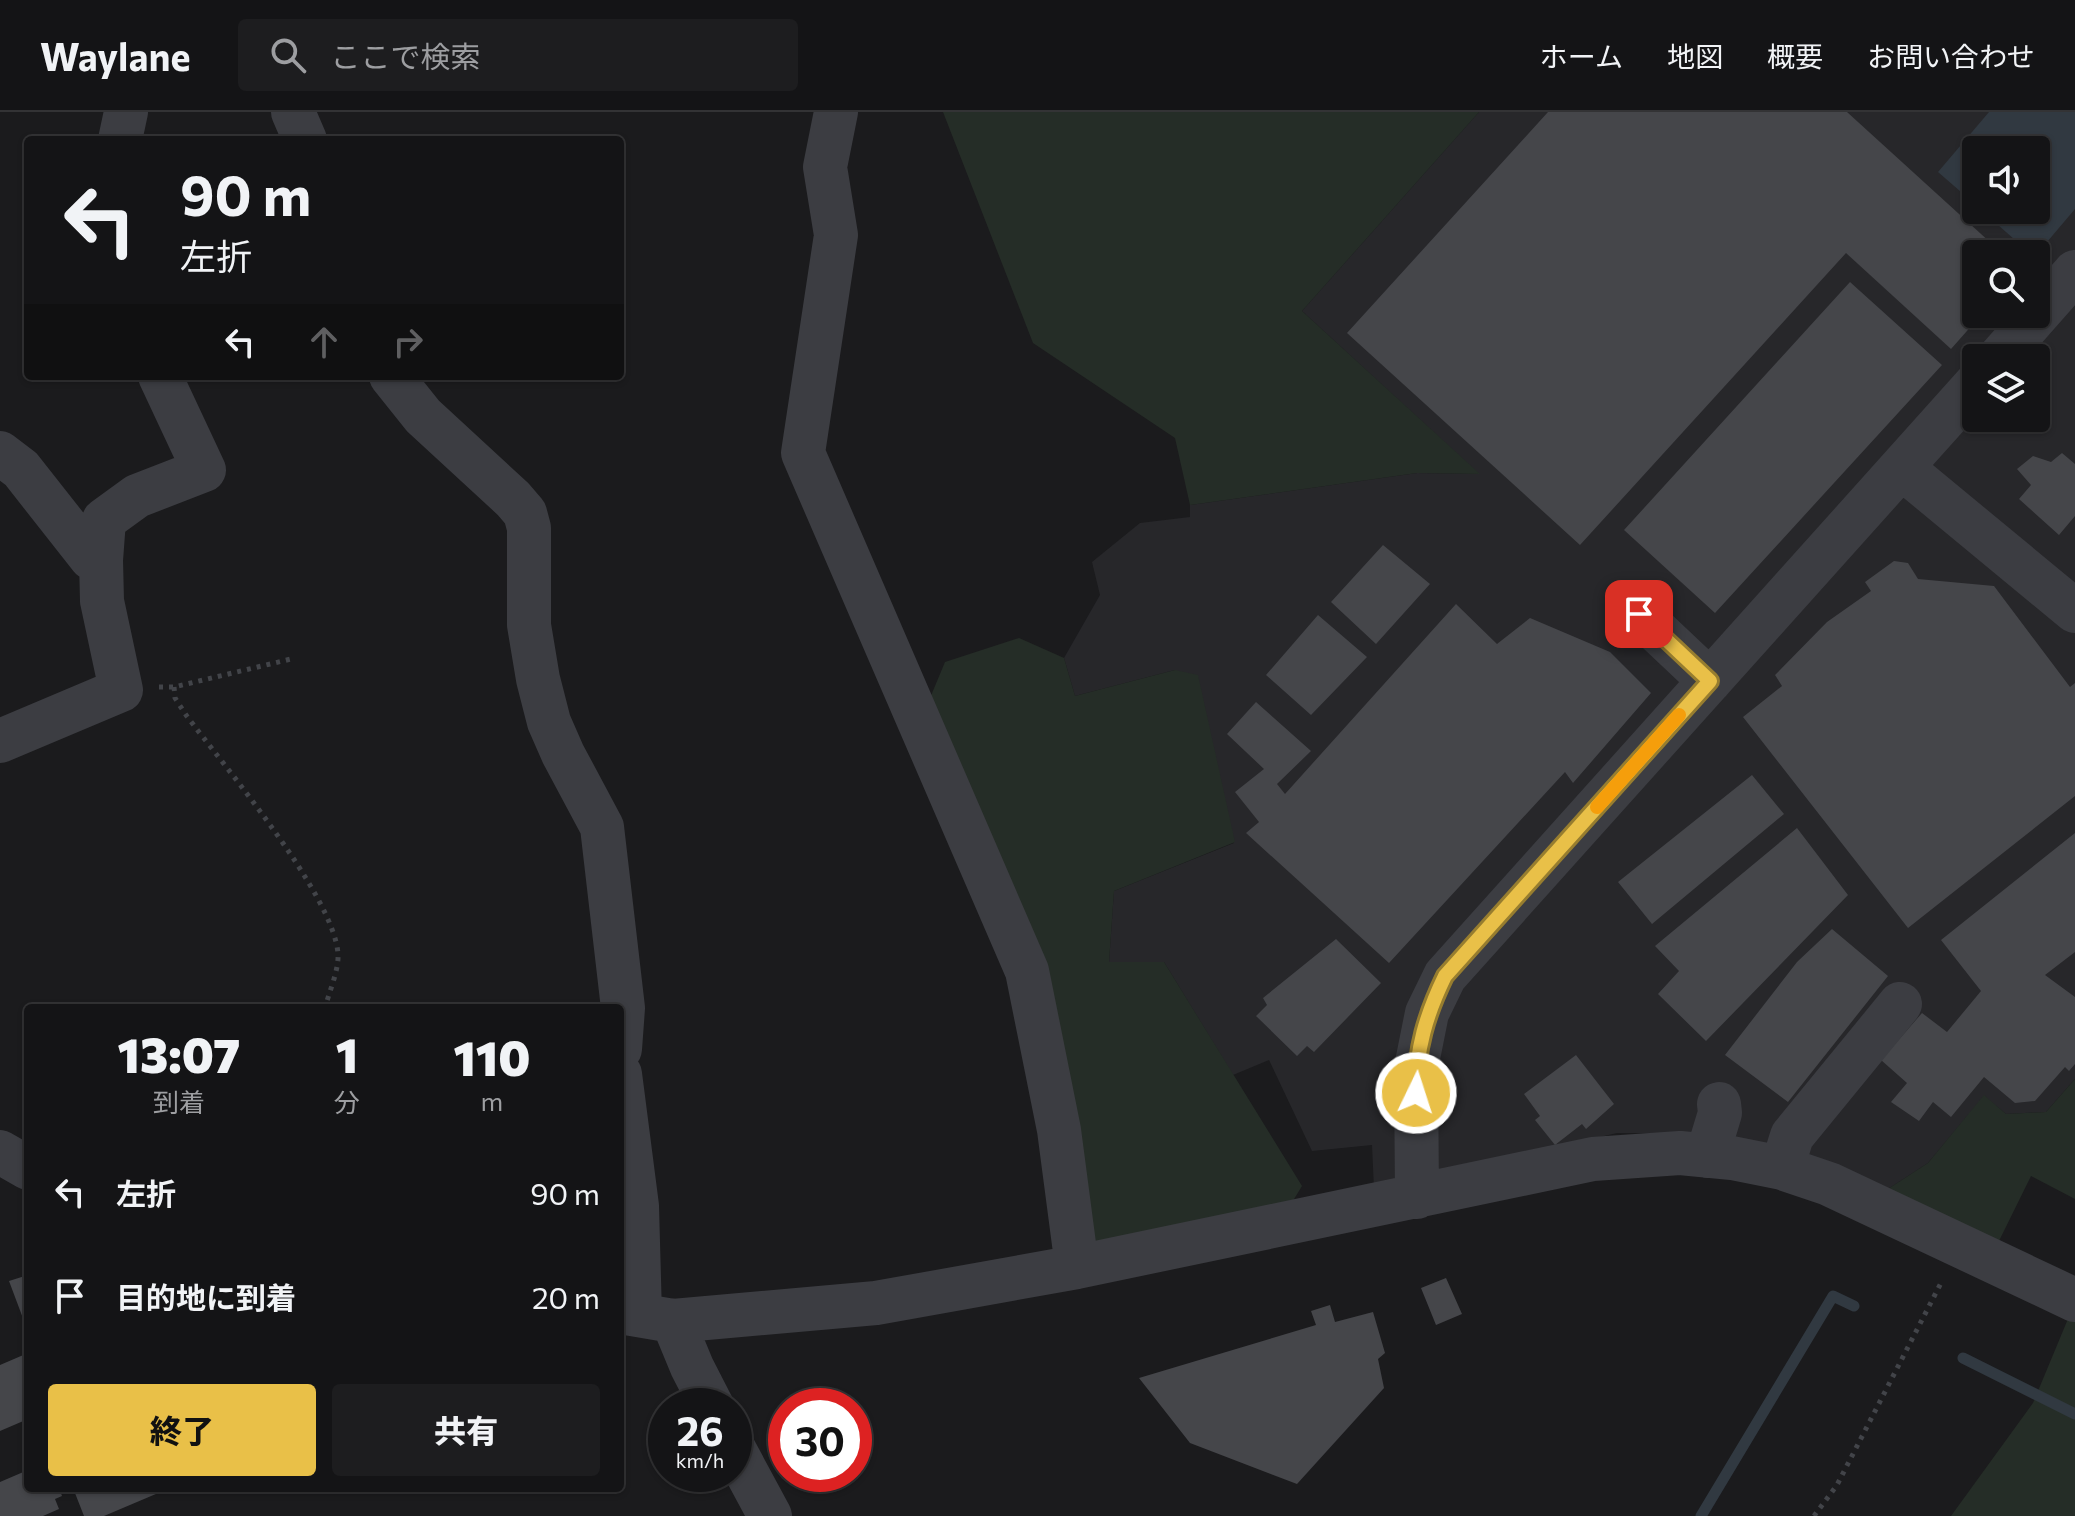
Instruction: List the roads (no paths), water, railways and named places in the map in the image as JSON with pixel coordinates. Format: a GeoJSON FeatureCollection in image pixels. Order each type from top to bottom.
{"type":"FeatureCollection","features":[{"type":"Feature","properties":{"kind":"street"},"geometry":{"type":"LineString","coordinates":[[121,136],[126,112]]}},
{"type":"Feature","properties":{"kind":"street"},"geometry":{"type":"LineString","coordinates":[[293,112],[303,136]]}},
{"type":"Feature","properties":{"kind":"street"},"geometry":{"type":"LineString","coordinates":[[836,112],[825,167],[836,235],[803,453],[1027,971],[1059,1130],[1077,1267]]}},
{"type":"Feature","properties":{"kind":"street"},"geometry":{"type":"LineString","coordinates":[[2011,344],[2075,272]]}},
{"type":"Feature","properties":{"kind":"street"},"geometry":{"type":"LineString","coordinates":[[0,741],[121,690],[102,601],[104,520],[137,496],[204,470],[162,380]]}},
{"type":"Feature","properties":{"kind":"street"},"geometry":{"type":"LineString","coordinates":[[394,380],[423,416],[525,513],[529,528],[529,625],[538,679],[549,722],[602,827],[623,1004]]}},
{"type":"Feature","properties":{"kind":"street"},"geometry":{"type":"LineString","coordinates":[[1417,1197],[1416,1068],[1427,1013],[1445,976],[1962,400]]}},
{"type":"Feature","properties":{"kind":"street"},"geometry":{"type":"LineString","coordinates":[[0,453],[31,481],[91,558],[101,560]]}},
{"type":"Feature","properties":{"kind":"street"},"geometry":{"type":"LineString","coordinates":[[1902,468],[2075,611]]}},
{"type":"Feature","properties":{"kind":"street"},"geometry":{"type":"LineString","coordinates":[[1639,614],[1710,681]]}},
{"type":"Feature","properties":{"kind":"street"},"geometry":{"type":"LineString","coordinates":[[1782,1168],[1792,1136],[1900,1004]]}},
{"type":"Feature","properties":{"kind":"street"},"geometry":{"type":"LineString","coordinates":[[1707,1156],[1720,1113],[1719,1104]]}},
{"type":"Feature","properties":{"kind":"street"},"geometry":{"type":"LineString","coordinates":[[624,1105],[637,1206],[644,1316],[692,1367],[703,1388]]}},
{"type":"Feature","properties":{"kind":"street"},"geometry":{"type":"LineString","coordinates":[[0,1152],[24,1166]]}},
{"type":"Feature","properties":{"kind":"street"},"geometry":{"type":"LineString","coordinates":[[644,1316],[876,1303],[1077,1267],[1593,1159],[1646,1154],[1732,1158],[1782,1168],[1841,1189],[1921,1225],[2075,1300]]}},
{"type":"Feature","properties":{"kind":"street"},"geometry":{"type":"LineString","coordinates":[[752,1482],[770,1516]]}},
{"type":"Feature","properties":{"kind":"waterway"},"geometry":{"type":"LineString","coordinates":[[1701,1516],[1833,1296],[1854,1306]]}},
{"type":"Feature","properties":{"kind":"waterway"},"geometry":{"type":"LineString","coordinates":[[1963,1358],[2075,1414]]}}]}
